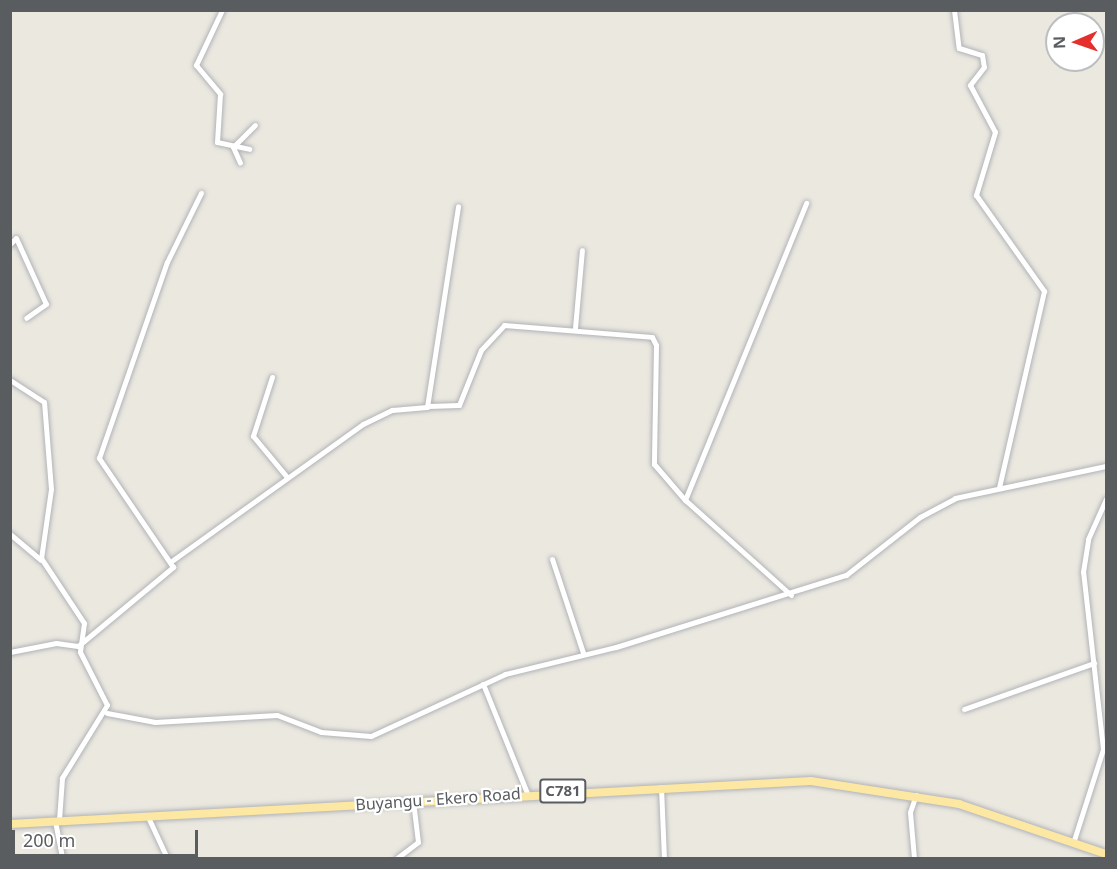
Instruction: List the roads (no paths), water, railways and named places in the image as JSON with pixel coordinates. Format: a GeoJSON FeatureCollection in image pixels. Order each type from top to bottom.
{"type":"FeatureCollection","features":[{"type":"Feature","properties":{"kind":"main road","name":"Buyangu - Ekero Road"},"geometry":{"type":"LineString","coordinates":[[10,824],[661,785],[811,781],[917,794],[1074,840],[1107,854]]}},
{"type":"Feature","properties":{"kind":"street"},"geometry":{"type":"LineString","coordinates":[[222,10],[196,64],[220,94],[217,142],[249,149]]}},
{"type":"Feature","properties":{"kind":"street"},"geometry":{"type":"LineString","coordinates":[[954,10],[959,48],[982,56],[984,66],[970,85],[995,132],[976,195],[1044,291],[999,487]]}},
{"type":"Feature","properties":{"kind":"street"},"geometry":{"type":"LineString","coordinates":[[233,147],[255,125]]}},
{"type":"Feature","properties":{"kind":"street"},"geometry":{"type":"LineString","coordinates":[[233,147],[240,163]]}},
{"type":"Feature","properties":{"kind":"street"},"geometry":{"type":"LineString","coordinates":[[173,560],[116,489],[99,458],[167,262],[201,194]]}},
{"type":"Feature","properties":{"kind":"street"},"geometry":{"type":"LineString","coordinates":[[685,500],[806,202]]}},
{"type":"Feature","properties":{"kind":"street"},"geometry":{"type":"LineString","coordinates":[[428,406],[458,206]]}},
{"type":"Feature","properties":{"kind":"street"},"geometry":{"type":"LineString","coordinates":[[10,244],[16,238],[46,304],[26,318]]}},
{"type":"Feature","properties":{"kind":"street"},"geometry":{"type":"LineString","coordinates":[[575,328],[582,250]]}},
{"type":"Feature","properties":{"kind":"street"},"geometry":{"type":"LineString","coordinates":[[10,652],[56,643],[78,646],[168,576],[173,560],[287,477],[380,415],[428,406],[459,405],[481,350],[499,327],[575,328],[655,340],[654,464],[685,500],[791,595]]}},
{"type":"Feature","properties":{"kind":"street"},"geometry":{"type":"LineString","coordinates":[[272,377],[253,436],[287,477]]}},
{"type":"Feature","properties":{"kind":"street"},"geometry":{"type":"LineString","coordinates":[[10,380],[45,405],[51,489],[42,561]]}},
{"type":"Feature","properties":{"kind":"street"},"geometry":{"type":"LineString","coordinates":[[107,713],[155,722],[270,714],[321,732],[371,736],[483,684],[583,653],[791,595],[856,571],[947,501],[999,487],[1107,466]]}},
{"type":"Feature","properties":{"kind":"street"},"geometry":{"type":"LineString","coordinates":[[1074,840],[1102,749],[1083,565],[1091,528],[1107,499]]}},
{"type":"Feature","properties":{"kind":"street"},"geometry":{"type":"LineString","coordinates":[[10,534],[42,561],[84,623],[78,646],[107,713]]}},
{"type":"Feature","properties":{"kind":"street"},"geometry":{"type":"LineString","coordinates":[[552,559],[583,653]]}},
{"type":"Feature","properties":{"kind":"street"},"geometry":{"type":"LineString","coordinates":[[964,709],[1094,663]]}},
{"type":"Feature","properties":{"kind":"street"},"geometry":{"type":"LineString","coordinates":[[483,684],[527,793]]}},
{"type":"Feature","properties":{"kind":"street"},"geometry":{"type":"LineString","coordinates":[[62,858],[57,820],[62,778],[107,713]]}},
{"type":"Feature","properties":{"kind":"street"},"geometry":{"type":"LineString","coordinates":[[661,785],[664,858]]}},
{"type":"Feature","properties":{"kind":"street"},"geometry":{"type":"LineString","coordinates":[[914,858],[910,812],[917,794]]}},
{"type":"Feature","properties":{"kind":"street"},"geometry":{"type":"LineString","coordinates":[[397,858],[419,839],[413,801]]}},
{"type":"Feature","properties":{"kind":"street"},"geometry":{"type":"LineString","coordinates":[[148,817],[167,858]]}}]}
